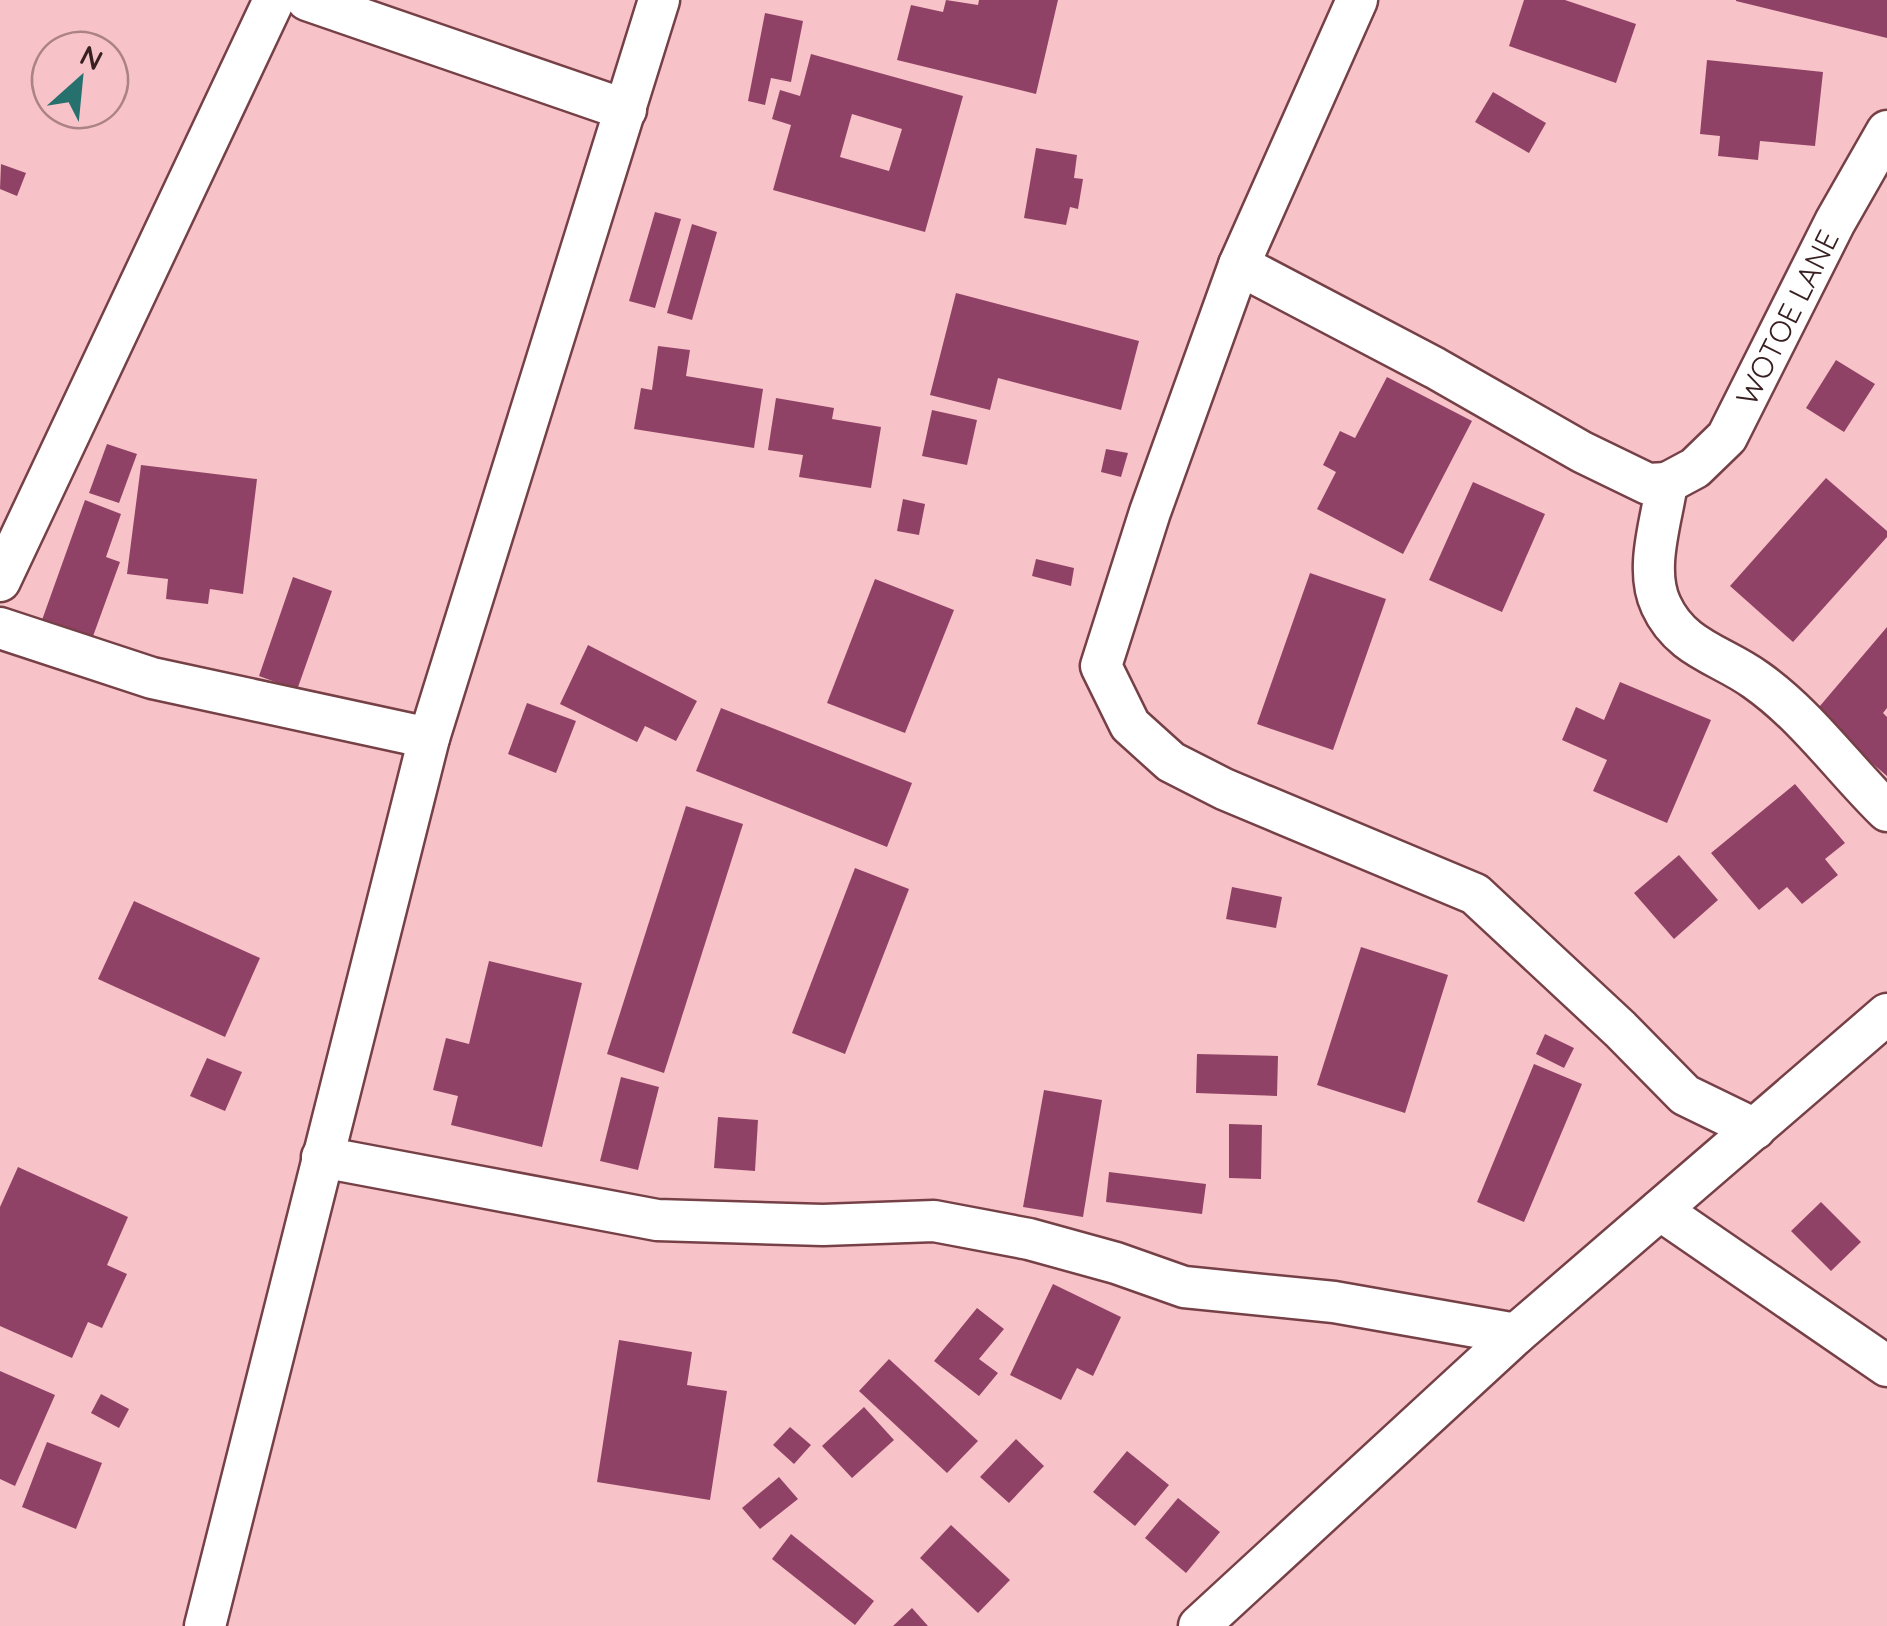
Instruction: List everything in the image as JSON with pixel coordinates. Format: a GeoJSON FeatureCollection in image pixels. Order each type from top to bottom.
{"type":"FeatureCollection","features":[{"type":"Feature","properties":{"kind":"street"},"geometry":{"type":"LineString","coordinates":[[0,581],[274,0]]}},
{"type":"Feature","properties":{"kind":"street"},"geometry":{"type":"LineString","coordinates":[[307,0],[626,110]]}},
{"type":"Feature","properties":{"kind":"street"},"geometry":{"type":"LineString","coordinates":[[205,1626],[429,738],[659,0]]}},
{"type":"Feature","properties":{"kind":"street"},"geometry":{"type":"LineString","coordinates":[[1358,0],[1240,265],[1150,512],[1101,666],[1130,725],[1171,762],[1475,894],[1685,1095],[1755,1129]]}},
{"type":"Feature","properties":{"kind":"street","name":"WOTOE LANE"},"geometry":{"type":"LineString","coordinates":[[1668,483],[1694,468],[1727,437],[1836,222],[1887,132]]}},
{"type":"Feature","properties":{"kind":"street"},"geometry":{"type":"LineString","coordinates":[[1240,265],[1435,368],[1582,452],[1648,484],[1668,483],[1653,575],[1660,604],[1677,628],[1706,654],[1754,678],[1795,712],[1887,810]]}},
{"type":"Feature","properties":{"kind":"street"},"geometry":{"type":"LineString","coordinates":[[0,628],[152,678],[429,738]]}},
{"type":"Feature","properties":{"kind":"street"},"geometry":{"type":"LineString","coordinates":[[1199,1626],[1516,1334],[1887,1014]]}},
{"type":"Feature","properties":{"kind":"street"},"geometry":{"type":"LineString","coordinates":[[322,1158],[656,1220],[823,1225],[934,1221],[1029,1239],[1184,1287],[1352,1305],[1516,1334]]}},
{"type":"Feature","properties":{"kind":"street"},"geometry":{"type":"LineString","coordinates":[[1660,1210],[1887,1366]]}},
{"type":"Feature","properties":{"kind":"building"},"geometry":{"type":"Polygon","coordinates":[[[946,0],[978,5],[979,0],[1058,0],[1036,94],[897,60],[911,5],[943,12],[946,0]]]}},
{"type":"Feature","properties":{"kind":"building"},"geometry":{"type":"Polygon","coordinates":[[[1524,0],[1565,0],[1636,24],[1616,83],[1509,46],[1524,0]]]}},
{"type":"Feature","properties":{"kind":"building"},"geometry":{"type":"Polygon","coordinates":[[[1887,0],[1887,38],[1736,1],[1887,0]]]}},
{"type":"Feature","properties":{"kind":"building"},"geometry":{"type":"Polygon","coordinates":[[[765,13],[803,21],[791,82],[771,78],[765,105],[748,101],[765,13]]]}},
{"type":"Feature","properties":{"kind":"building"},"geometry":{"type":"Polygon","coordinates":[[[811,54],[963,96],[925,232],[773,190],[791,125],[772,119],[780,90],[800,96],[811,54]],[[852,114],[840,157],[889,171],[902,129],[852,114]]]}},
{"type":"Feature","properties":{"kind":"building"},"geometry":{"type":"Polygon","coordinates":[[[1707,60],[1823,72],[1815,146],[1760,141],[1758,160],[1718,156],[1720,136],[1700,134],[1707,60]]]}},
{"type":"Feature","properties":{"kind":"building"},"geometry":{"type":"Polygon","coordinates":[[[1493,92],[1546,123],[1529,153],[1475,122],[1493,92]]]}},
{"type":"Feature","properties":{"kind":"building"},"geometry":{"type":"Polygon","coordinates":[[[1036,148],[1077,155],[1074,178],[1083,179],[1078,209],[1070,207],[1066,225],[1024,218],[1036,148]]]}},
{"type":"Feature","properties":{"kind":"building"},"geometry":{"type":"Polygon","coordinates":[[[1,164],[26,173],[17,196],[0,189],[1,164]]]}},
{"type":"Feature","properties":{"kind":"building"},"geometry":{"type":"Polygon","coordinates":[[[655,212],[681,219],[655,308],[629,301],[655,212]]]}},
{"type":"Feature","properties":{"kind":"building"},"geometry":{"type":"Polygon","coordinates":[[[692,224],[717,232],[692,320],[667,313],[692,224]]]}},
{"type":"Feature","properties":{"kind":"building"},"geometry":{"type":"Polygon","coordinates":[[[956,293],[1139,341],[1121,410],[998,378],[990,410],[930,395],[956,293]]]}},
{"type":"Feature","properties":{"kind":"building"},"geometry":{"type":"Polygon","coordinates":[[[658,346],[690,350],[686,376],[763,389],[754,448],[634,429],[641,388],[652,390],[658,346]]]}},
{"type":"Feature","properties":{"kind":"building"},"geometry":{"type":"Polygon","coordinates":[[[1836,360],[1875,384],[1844,432],[1806,408],[1836,360]]]}},
{"type":"Feature","properties":{"kind":"building"},"geometry":{"type":"Polygon","coordinates":[[[1387,377],[1472,421],[1403,554],[1317,509],[1336,472],[1323,465],[1340,431],[1355,438],[1387,377]]]}},
{"type":"Feature","properties":{"kind":"building"},"geometry":{"type":"Polygon","coordinates":[[[776,398],[834,408],[832,419],[881,427],[871,488],[799,477],[803,455],[768,450],[776,398]]]}},
{"type":"Feature","properties":{"kind":"building"},"geometry":{"type":"Polygon","coordinates":[[[932,410],[977,420],[967,465],[922,456],[932,410]]]}},
{"type":"Feature","properties":{"kind":"building"},"geometry":{"type":"Polygon","coordinates":[[[107,444],[137,454],[119,503],[89,493],[107,444]]]}},
{"type":"Feature","properties":{"kind":"building"},"geometry":{"type":"Polygon","coordinates":[[[1106,449],[1128,453],[1121,477],[1101,472],[1106,449]]]}},
{"type":"Feature","properties":{"kind":"building"},"geometry":{"type":"Polygon","coordinates":[[[141,465],[257,479],[243,594],[210,589],[208,604],[166,599],[168,579],[127,574],[141,465]]]}},
{"type":"Feature","properties":{"kind":"building"},"geometry":{"type":"Polygon","coordinates":[[[1826,478],[1887,531],[1887,537],[1793,642],[1730,586],[1826,478]]]}},
{"type":"Feature","properties":{"kind":"building"},"geometry":{"type":"Polygon","coordinates":[[[1473,482],[1545,514],[1502,612],[1429,580],[1473,482]]]}},
{"type":"Feature","properties":{"kind":"building"},"geometry":{"type":"Polygon","coordinates":[[[903,499],[925,504],[919,535],[897,531],[903,499]]]}},
{"type":"Feature","properties":{"kind":"building"},"geometry":{"type":"Polygon","coordinates":[[[85,500],[121,514],[106,557],[120,562],[92,639],[42,620],[85,500]]]}},
{"type":"Feature","properties":{"kind":"building"},"geometry":{"type":"Polygon","coordinates":[[[1036,559],[1074,568],[1071,586],[1032,576],[1036,559]]]}},
{"type":"Feature","properties":{"kind":"building"},"geometry":{"type":"Polygon","coordinates":[[[1310,573],[1386,599],[1333,750],[1257,724],[1310,573]]]}},
{"type":"Feature","properties":{"kind":"building"},"geometry":{"type":"Polygon","coordinates":[[[293,577],[332,591],[297,690],[259,676],[293,577]]]}},
{"type":"Feature","properties":{"kind":"building"},"geometry":{"type":"Polygon","coordinates":[[[875,579],[954,610],[905,733],[827,703],[875,579]]]}},
{"type":"Feature","properties":{"kind":"building"},"geometry":{"type":"Polygon","coordinates":[[[1887,627],[1887,708],[1883,713],[1887,717],[1887,776],[1814,713],[1887,627]]]}},
{"type":"Feature","properties":{"kind":"building"},"geometry":{"type":"Polygon","coordinates":[[[588,645],[697,701],[676,741],[645,726],[637,742],[560,704],[588,645]]]}},
{"type":"Feature","properties":{"kind":"building"},"geometry":{"type":"Polygon","coordinates":[[[1620,682],[1711,720],[1667,823],[1593,791],[1607,760],[1562,740],[1576,707],[1604,720],[1620,682]]]}},
{"type":"Feature","properties":{"kind":"building"},"geometry":{"type":"Polygon","coordinates":[[[527,703],[576,721],[556,773],[508,754],[527,703]]]}},
{"type":"Feature","properties":{"kind":"building"},"geometry":{"type":"Polygon","coordinates":[[[721,708],[912,783],[887,847],[696,771],[721,708]]]}},
{"type":"Feature","properties":{"kind":"building"},"geometry":{"type":"Polygon","coordinates":[[[1795,784],[1845,843],[1825,859],[1838,875],[1802,904],[1787,887],[1759,910],[1711,853],[1795,784]]]}},
{"type":"Feature","properties":{"kind":"building"},"geometry":{"type":"Polygon","coordinates":[[[686,806],[743,824],[664,1073],[607,1054],[686,806]]]}},
{"type":"Feature","properties":{"kind":"building"},"geometry":{"type":"Polygon","coordinates":[[[1679,855],[1718,900],[1674,939],[1634,893],[1679,855]]]}},
{"type":"Feature","properties":{"kind":"building"},"geometry":{"type":"Polygon","coordinates":[[[855,868],[909,889],[845,1054],[792,1033],[855,868]]]}},
{"type":"Feature","properties":{"kind":"building"},"geometry":{"type":"Polygon","coordinates":[[[1232,887],[1282,897],[1276,928],[1226,919],[1232,887]]]}},
{"type":"Feature","properties":{"kind":"building"},"geometry":{"type":"Polygon","coordinates":[[[134,901],[260,958],[225,1037],[98,979],[134,901]]]}},
{"type":"Feature","properties":{"kind":"building"},"geometry":{"type":"Polygon","coordinates":[[[1361,947],[1448,975],[1405,1113],[1317,1085],[1361,947]]]}},
{"type":"Feature","properties":{"kind":"building"},"geometry":{"type":"Polygon","coordinates":[[[489,961],[582,983],[542,1147],[451,1125],[458,1096],[433,1090],[446,1038],[469,1044],[489,961]]]}},
{"type":"Feature","properties":{"kind":"building"},"geometry":{"type":"Polygon","coordinates":[[[1545,1034],[1574,1048],[1564,1068],[1536,1054],[1545,1034]]]}},
{"type":"Feature","properties":{"kind":"building"},"geometry":{"type":"Polygon","coordinates":[[[1197,1054],[1278,1056],[1277,1096],[1196,1093],[1197,1054]]]}},
{"type":"Feature","properties":{"kind":"building"},"geometry":{"type":"Polygon","coordinates":[[[207,1058],[242,1072],[225,1111],[190,1096],[207,1058]]]}},
{"type":"Feature","properties":{"kind":"building"},"geometry":{"type":"Polygon","coordinates":[[[1534,1064],[1582,1084],[1524,1222],[1477,1202],[1534,1064]]]}},
{"type":"Feature","properties":{"kind":"building"},"geometry":{"type":"Polygon","coordinates":[[[621,1077],[659,1087],[638,1170],[600,1161],[621,1077]]]}},
{"type":"Feature","properties":{"kind":"building"},"geometry":{"type":"Polygon","coordinates":[[[1044,1090],[1102,1100],[1083,1217],[1023,1207],[1044,1090]]]}},
{"type":"Feature","properties":{"kind":"building"},"geometry":{"type":"Polygon","coordinates":[[[718,1117],[758,1120],[755,1171],[714,1168],[718,1117]]]}},
{"type":"Feature","properties":{"kind":"building"},"geometry":{"type":"Polygon","coordinates":[[[1229,1124],[1262,1125],[1261,1179],[1229,1178],[1229,1124]]]}},
{"type":"Feature","properties":{"kind":"building"},"geometry":{"type":"Polygon","coordinates":[[[18,1167],[128,1217],[107,1265],[127,1274],[102,1328],[88,1322],[72,1358],[0,1326],[0,1207],[18,1167]]]}},
{"type":"Feature","properties":{"kind":"building"},"geometry":{"type":"Polygon","coordinates":[[[1109,1172],[1206,1184],[1202,1214],[1106,1202],[1109,1172]]]}},
{"type":"Feature","properties":{"kind":"building"},"geometry":{"type":"Polygon","coordinates":[[[1821,1202],[1861,1242],[1831,1271],[1791,1231],[1821,1202]]]}},
{"type":"Feature","properties":{"kind":"building"},"geometry":{"type":"Polygon","coordinates":[[[1053,1284],[1121,1317],[1093,1376],[1077,1368],[1061,1400],[1010,1375],[1053,1284]]]}},
{"type":"Feature","properties":{"kind":"building"},"geometry":{"type":"Polygon","coordinates":[[[977,1308],[1004,1329],[979,1359],[998,1373],[979,1396],[934,1361],[977,1308]]]}},
{"type":"Feature","properties":{"kind":"building"},"geometry":{"type":"Polygon","coordinates":[[[619,1340],[692,1352],[687,1385],[727,1391],[710,1500],[597,1482],[619,1340]]]}},
{"type":"Feature","properties":{"kind":"building"},"geometry":{"type":"Polygon","coordinates":[[[889,1359],[978,1441],[947,1473],[859,1391],[889,1359]]]}},
{"type":"Feature","properties":{"kind":"building"},"geometry":{"type":"Polygon","coordinates":[[[0,1371],[55,1395],[15,1486],[0,1479],[0,1371]]]}},
{"type":"Feature","properties":{"kind":"building"},"geometry":{"type":"Polygon","coordinates":[[[101,1394],[129,1409],[119,1428],[91,1413],[101,1394]]]}},
{"type":"Feature","properties":{"kind":"building"},"geometry":{"type":"Polygon","coordinates":[[[864,1407],[894,1440],[852,1478],[822,1446],[864,1407]]]}},
{"type":"Feature","properties":{"kind":"building"},"geometry":{"type":"Polygon","coordinates":[[[790,1427],[811,1445],[794,1464],[773,1445],[790,1427]]]}},
{"type":"Feature","properties":{"kind":"building"},"geometry":{"type":"Polygon","coordinates":[[[1016,1439],[1044,1466],[1009,1503],[980,1477],[1016,1439]]]}},
{"type":"Feature","properties":{"kind":"building"},"geometry":{"type":"Polygon","coordinates":[[[47,1442],[102,1463],[76,1529],[22,1507],[47,1442]]]}},
{"type":"Feature","properties":{"kind":"building"},"geometry":{"type":"Polygon","coordinates":[[[1127,1451],[1169,1485],[1135,1526],[1093,1492],[1127,1451]]]}},
{"type":"Feature","properties":{"kind":"building"},"geometry":{"type":"Polygon","coordinates":[[[779,1477],[798,1499],[760,1529],[742,1508],[779,1477]]]}},
{"type":"Feature","properties":{"kind":"building"},"geometry":{"type":"Polygon","coordinates":[[[1178,1498],[1220,1532],[1186,1573],[1145,1538],[1178,1498]]]}},
{"type":"Feature","properties":{"kind":"building"},"geometry":{"type":"Polygon","coordinates":[[[951,1525],[1010,1580],[978,1613],[920,1558],[951,1525]]]}},
{"type":"Feature","properties":{"kind":"building"},"geometry":{"type":"Polygon","coordinates":[[[791,1534],[874,1601],[855,1625],[772,1559],[791,1534]]]}},
{"type":"Feature","properties":{"kind":"building"},"geometry":{"type":"Polygon","coordinates":[[[912,1608],[928,1626],[893,1626],[912,1608]]]}}]}
